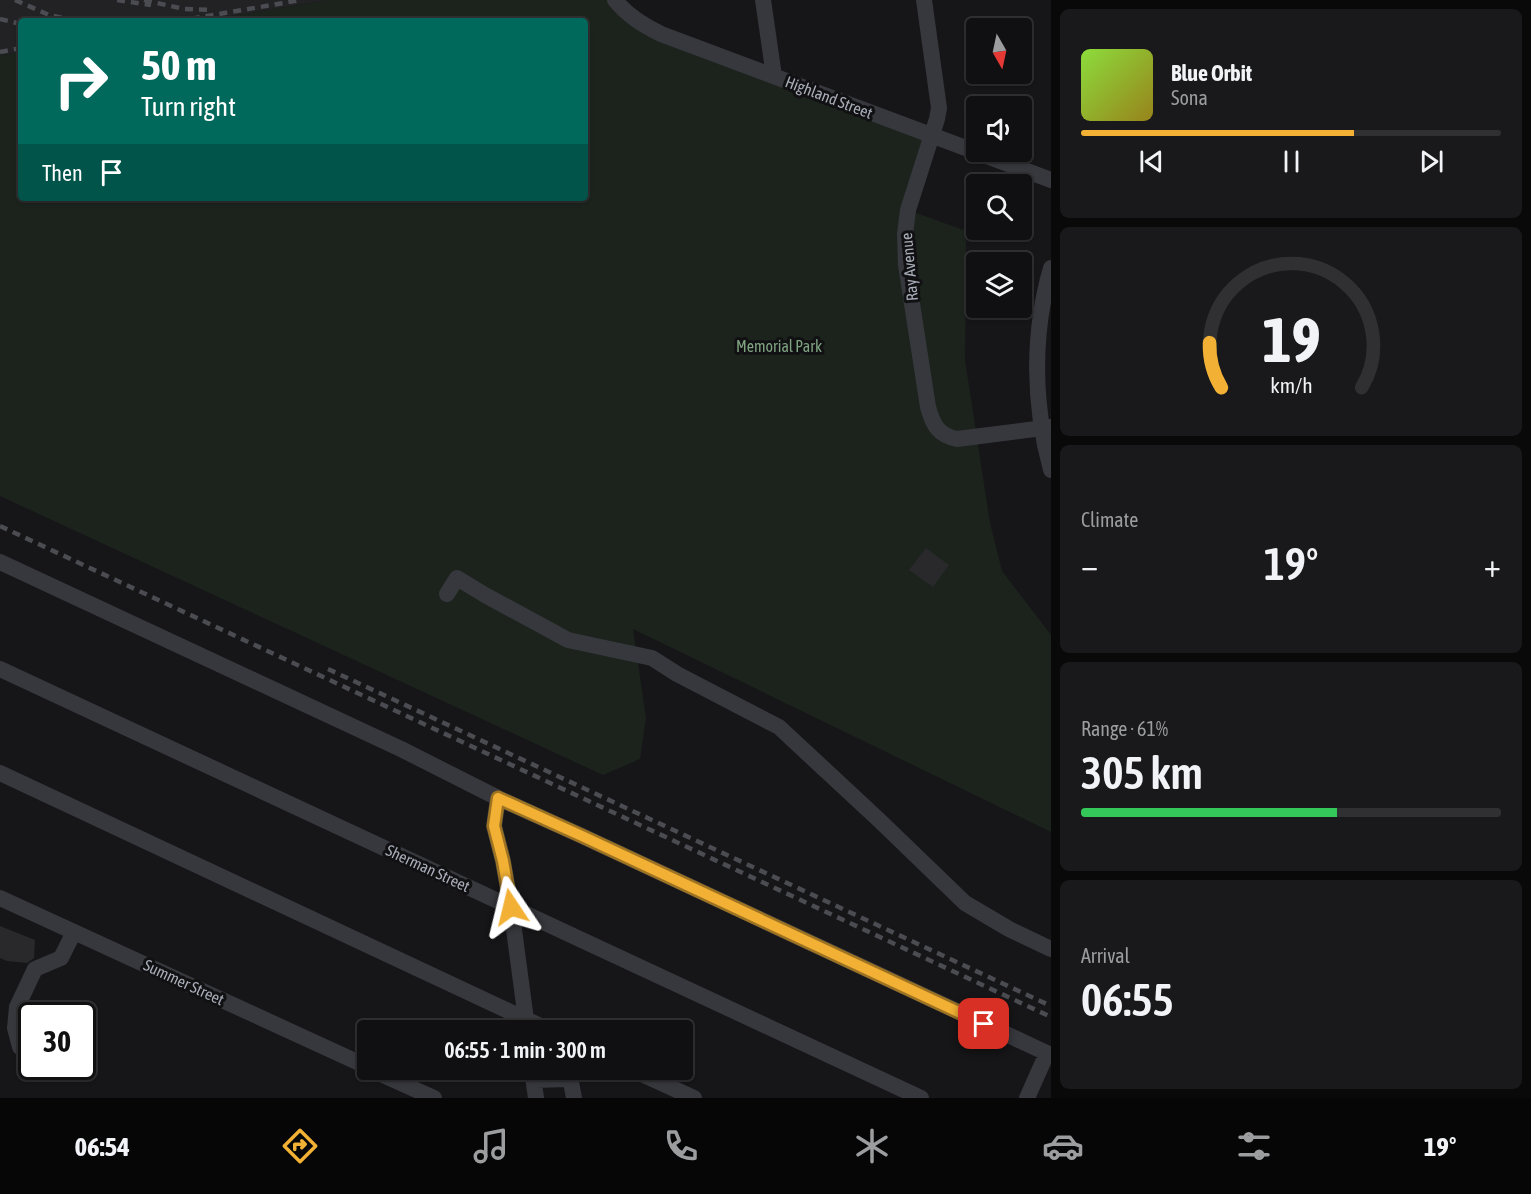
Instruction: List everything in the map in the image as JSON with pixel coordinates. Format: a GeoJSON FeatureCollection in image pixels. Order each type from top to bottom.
{"type":"FeatureCollection","features":[{"type":"Feature","properties":{"kind":"street","name":"Highland Street"},"geometry":{"type":"LineString","coordinates":[[615,0],[625,12],[661,34],[1051,180]]}},
{"type":"Feature","properties":{"kind":"street"},"geometry":{"type":"LineString","coordinates":[[763,0],[774,76]]}},
{"type":"Feature","properties":{"kind":"street","name":"Ray Avenue"},"geometry":{"type":"LineString","coordinates":[[924,0],[939,108],[908,210],[905,234],[906,266],[928,407],[931,417],[941,432],[957,439],[1046,428]]}},
{"type":"Feature","properties":{"kind":"street"},"geometry":{"type":"LineString","coordinates":[[1051,268],[1042,307],[1037,345],[1038,385],[1051,470]]}},
{"type":"Feature","properties":{"kind":"street"},"geometry":{"type":"LineString","coordinates":[[0,562],[401,749],[498,798],[1049,1054],[1027,1098]]}},
{"type":"Feature","properties":{"kind":"street"},"geometry":{"type":"LineString","coordinates":[[447,594],[457,578],[568,640],[652,658],[677,674],[779,727],[965,903],[1009,929],[1051,949]]}},
{"type":"Feature","properties":{"kind":"street","name":"Sherman Street"},"geometry":{"type":"LineString","coordinates":[[0,669],[921,1098]]}},
{"type":"Feature","properties":{"kind":"street"},"geometry":{"type":"LineString","coordinates":[[0,773],[517,1020]]}},
{"type":"Feature","properties":{"kind":"street"},"geometry":{"type":"LineString","coordinates":[[498,798],[494,826],[511,907],[526,1020]]}},
{"type":"Feature","properties":{"kind":"street","name":"Summer Street"},"geometry":{"type":"LineString","coordinates":[[0,897],[357,1062]]}},
{"type":"Feature","properties":{"kind":"street"},"geometry":{"type":"LineString","coordinates":[[19,1002],[35,969],[62,958],[74,932]]}},
{"type":"Feature","properties":{"kind":"street"},"geometry":{"type":"LineString","coordinates":[[18,1005],[15,1028],[18,1039]]}},
{"type":"Feature","properties":{"kind":"street"},"geometry":{"type":"LineString","coordinates":[[394,1080],[434,1098]]}},
{"type":"Feature","properties":{"kind":"street"},"geometry":{"type":"LineString","coordinates":[[534,1080],[536,1098]]}},
{"type":"Feature","properties":{"kind":"street"},"geometry":{"type":"LineString","coordinates":[[569,1080],[574,1098]]}},
{"type":"Feature","properties":{"kind":"street"},"geometry":{"type":"LineString","coordinates":[[655,1080],[694,1098]]}},
{"type":"Feature","properties":{"kind":"shaded area"},"geometry":{"type":"Polygon","coordinates":[[[0,0],[328,0],[221,18],[18,18],[18,52],[0,55],[0,0]]]}},
{"type":"Feature","properties":{"kind":"green space","name":"Memorial Park"},"geometry":{"type":"Polygon","coordinates":[[[328,0],[615,0],[625,12],[932,135],[908,210],[966,231],[965,360],[990,523],[1002,571],[1051,635],[1051,832],[633,629],[646,718],[640,759],[603,775],[0,496],[0,55],[18,52],[18,201],[588,201],[588,18],[221,18],[328,0]]]}},
{"type":"Feature","properties":{"kind":"building"},"geometry":{"type":"Polygon","coordinates":[[[926,548],[949,565],[933,587],[909,570],[926,548]]]}},
{"type":"Feature","properties":{"kind":"building"},"geometry":{"type":"Polygon","coordinates":[[[0,926],[35,940],[34,958],[27,963],[0,958],[0,926]]]}},
{"type":"Feature","properties":{"kind":"railway"},"geometry":{"type":"LineString","coordinates":[[15,0],[49,15],[64,18]]}},
{"type":"Feature","properties":{"kind":"railway"},"geometry":{"type":"LineString","coordinates":[[117,0],[151,5]]}},
{"type":"Feature","properties":{"kind":"railway"},"geometry":{"type":"LineString","coordinates":[[144,0],[184,9],[212,10]]}},
{"type":"Feature","properties":{"kind":"railway"},"geometry":{"type":"LineString","coordinates":[[196,18],[301,0]]}},
{"type":"Feature","properties":{"kind":"railway"},"geometry":{"type":"LineString","coordinates":[[0,19],[18,23]]}},
{"type":"Feature","properties":{"kind":"railway"},"geometry":{"type":"LineString","coordinates":[[0,52],[18,49]]}},
{"type":"Feature","properties":{"kind":"railway"},"geometry":{"type":"LineString","coordinates":[[0,526],[1051,1017]]}},
{"type":"Feature","properties":{"kind":"railway"},"geometry":{"type":"LineString","coordinates":[[328,669],[1051,1006]]}},
{"type":"Feature","properties":{"kind":"route"},"geometry":{"type":"LineString","coordinates":[[511,907],[494,826],[498,798],[984,1024]]}}]}
